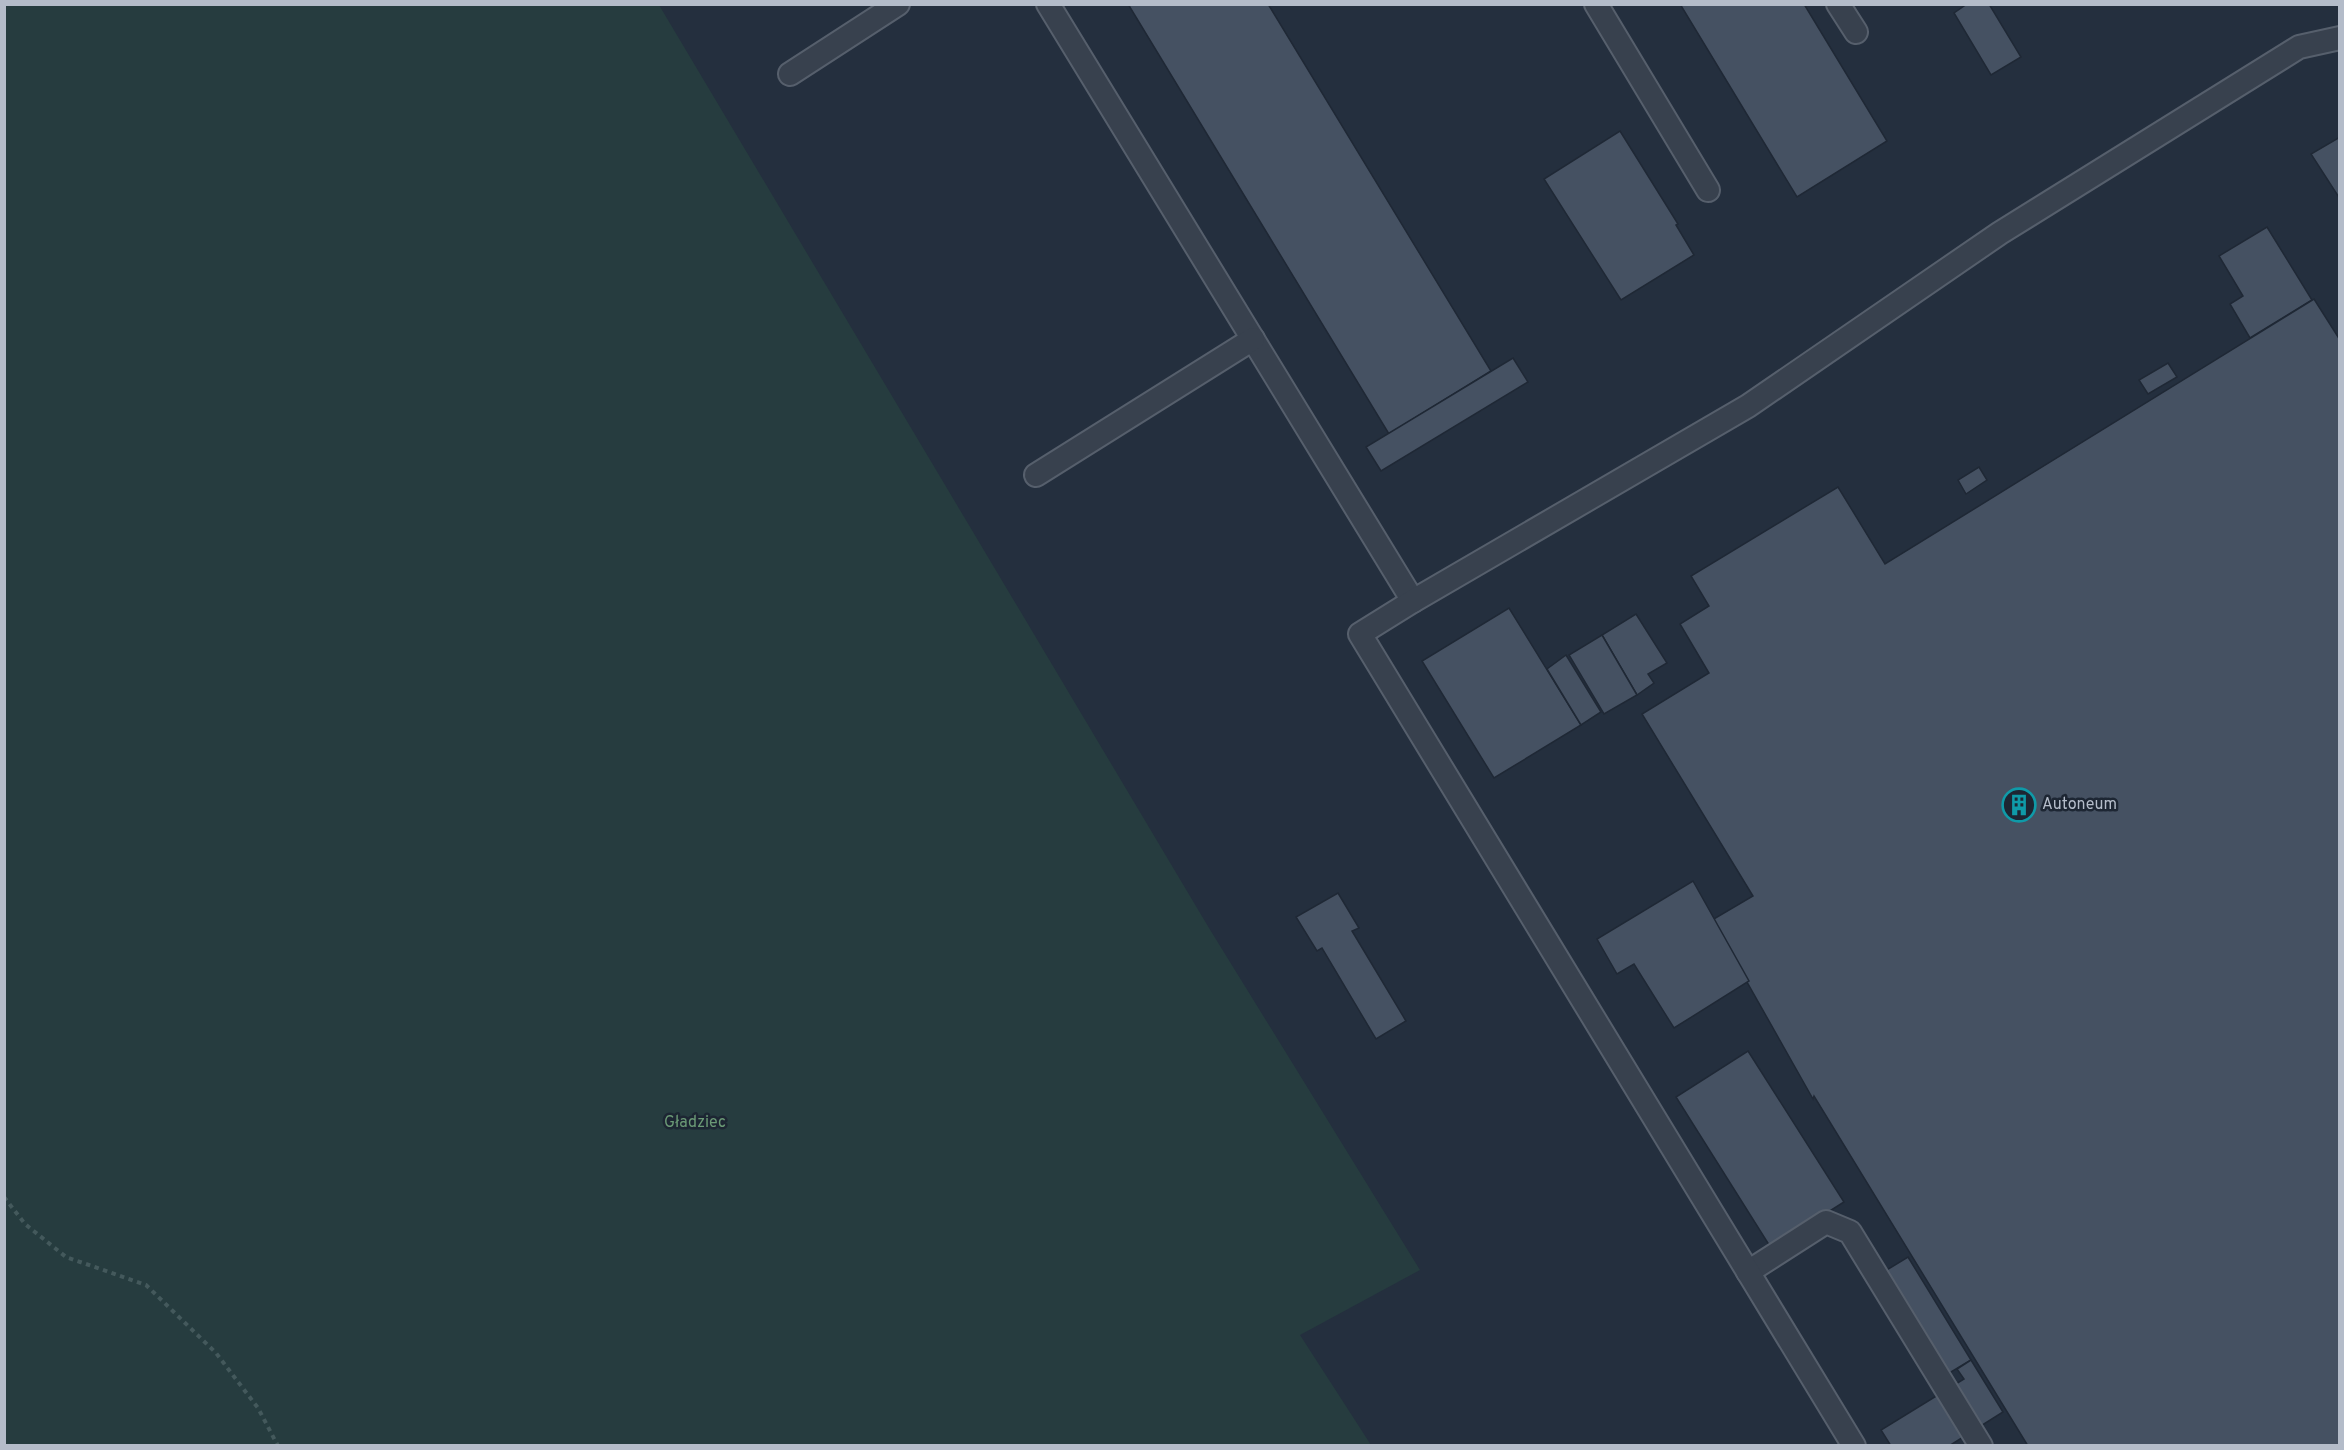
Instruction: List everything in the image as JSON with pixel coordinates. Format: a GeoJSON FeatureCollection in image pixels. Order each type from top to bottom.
{"type":"FeatureCollection","features":[{"type":"Feature","properties":{"kind":"lane"},"geometry":{"type":"LineString","coordinates":[[790,74],[898,4]]}},
{"type":"Feature","properties":{"kind":"lane"},"geometry":{"type":"LineString","coordinates":[[1048,4],[1413,601]]}},
{"type":"Feature","properties":{"kind":"lane"},"geometry":{"type":"LineString","coordinates":[[1596,4],[1708,190]]}},
{"type":"Feature","properties":{"kind":"lane"},"geometry":{"type":"LineString","coordinates":[[1838,4],[1856,32]]}},
{"type":"Feature","properties":{"kind":"lane"},"geometry":{"type":"LineString","coordinates":[[1854,1446],[1360,634],[1748,406],[2000,233],[2299,46],[2340,38]]}},
{"type":"Feature","properties":{"kind":"lane"},"geometry":{"type":"LineString","coordinates":[[1036,475],[1253,339]]}},
{"type":"Feature","properties":{"kind":"lane"},"geometry":{"type":"LineString","coordinates":[[1748,1272],[1826,1222],[1850,1232],[1981,1446]]}},
{"type":"Feature","properties":{"kind":"path"},"geometry":{"type":"LineString","coordinates":[[4,1197],[25,1224],[66,1257],[146,1285],[216,1353],[258,1407],[278,1446]]}},
{"type":"Feature","properties":{"kind":"green space","name":"Gładziec"},"geometry":{"type":"Polygon","coordinates":[[[5,4],[659,5],[1209,928],[1420,1270],[1300,1335],[1371,1445],[5,1445],[5,4]]]}},
{"type":"Feature","properties":{"kind":"building"},"geometry":{"type":"Polygon","coordinates":[[[1128,4],[1268,4],[1491,371],[1389,434],[1128,4]]]}},
{"type":"Feature","properties":{"kind":"building"},"geometry":{"type":"Polygon","coordinates":[[[1680,4],[1804,4],[1887,141],[1797,197],[1680,4]]]}},
{"type":"Feature","properties":{"kind":"building"},"geometry":{"type":"Polygon","coordinates":[[[1967,4],[1989,4],[2021,57],[1991,75],[1954,13],[1967,4]]]}},
{"type":"Feature","properties":{"kind":"building"},"geometry":{"type":"Polygon","coordinates":[[[1620,131],[1678,224],[1676,225],[1694,255],[1621,300],[1544,179],[1620,131]]]}},
{"type":"Feature","properties":{"kind":"building"},"geometry":{"type":"Polygon","coordinates":[[[2340,137],[2340,199],[2311,154],[2340,137]]]}},
{"type":"Feature","properties":{"kind":"building"},"geometry":{"type":"Polygon","coordinates":[[[2267,227],[2312,300],[2250,338],[2230,304],[2243,296],[2219,256],[2267,227]]]}},
{"type":"Feature","properties":{"kind":"building","name":"Autoneum"},"geometry":{"type":"Polygon","coordinates":[[[2314,299],[2340,340],[2340,1446],[2028,1446],[1814,1096],[1813,1099],[1712,920],[1753,896],[1642,714],[1709,673],[1680,624],[1709,606],[1691,576],[1838,487],[1885,564],[2314,299]]]}},
{"type":"Feature","properties":{"kind":"building"},"geometry":{"type":"Polygon","coordinates":[[[1513,358],[1528,382],[1381,471],[1366,447],[1513,358]]]}},
{"type":"Feature","properties":{"kind":"building"},"geometry":{"type":"Polygon","coordinates":[[[2168,363],[2177,377],[2148,394],[2139,380],[2168,363]]]}},
{"type":"Feature","properties":{"kind":"building"},"geometry":{"type":"Polygon","coordinates":[[[1979,467],[1987,480],[1966,494],[1958,480],[1979,467]]]}},
{"type":"Feature","properties":{"kind":"building"},"geometry":{"type":"Polygon","coordinates":[[[1509,608],[1581,725],[1494,778],[1422,661],[1509,608]]]}},
{"type":"Feature","properties":{"kind":"building"},"geometry":{"type":"Polygon","coordinates":[[[1636,614],[1667,663],[1648,674],[1654,683],[1637,695],[1602,635],[1636,614]]]}},
{"type":"Feature","properties":{"kind":"building"},"geometry":{"type":"Polygon","coordinates":[[[1602,635],[1637,695],[1604,714],[1569,655],[1602,635]]]}},
{"type":"Feature","properties":{"kind":"building"},"geometry":{"type":"Polygon","coordinates":[[[1566,655],[1601,712],[1581,725],[1547,669],[1566,655]]]}},
{"type":"Feature","properties":{"kind":"building"},"geometry":{"type":"Polygon","coordinates":[[[1693,881],[1749,981],[1674,1028],[1634,964],[1617,974],[1597,939],[1693,881]]]}},
{"type":"Feature","properties":{"kind":"building"},"geometry":{"type":"Polygon","coordinates":[[[1338,893],[1359,928],[1352,931],[1406,1021],[1376,1039],[1322,948],[1317,951],[1296,917],[1338,893]]]}},
{"type":"Feature","properties":{"kind":"building"},"geometry":{"type":"Polygon","coordinates":[[[1748,1051],[1844,1202],[1771,1248],[1676,1097],[1748,1051]]]}},
{"type":"Feature","properties":{"kind":"building"},"geometry":{"type":"Polygon","coordinates":[[[1908,1257],[1971,1360],[1941,1378],[1872,1279],[1908,1257]]]}},
{"type":"Feature","properties":{"kind":"building"},"geometry":{"type":"Polygon","coordinates":[[[1971,1360],[2003,1412],[1949,1446],[1891,1446],[1881,1430],[1964,1379],[1957,1369],[1971,1360]]]}},
{"type":"Feature","properties":{"kind":"place","name":"Autoneum"},"geometry":{"type":"Point","coordinates":[2019,805]}}]}
